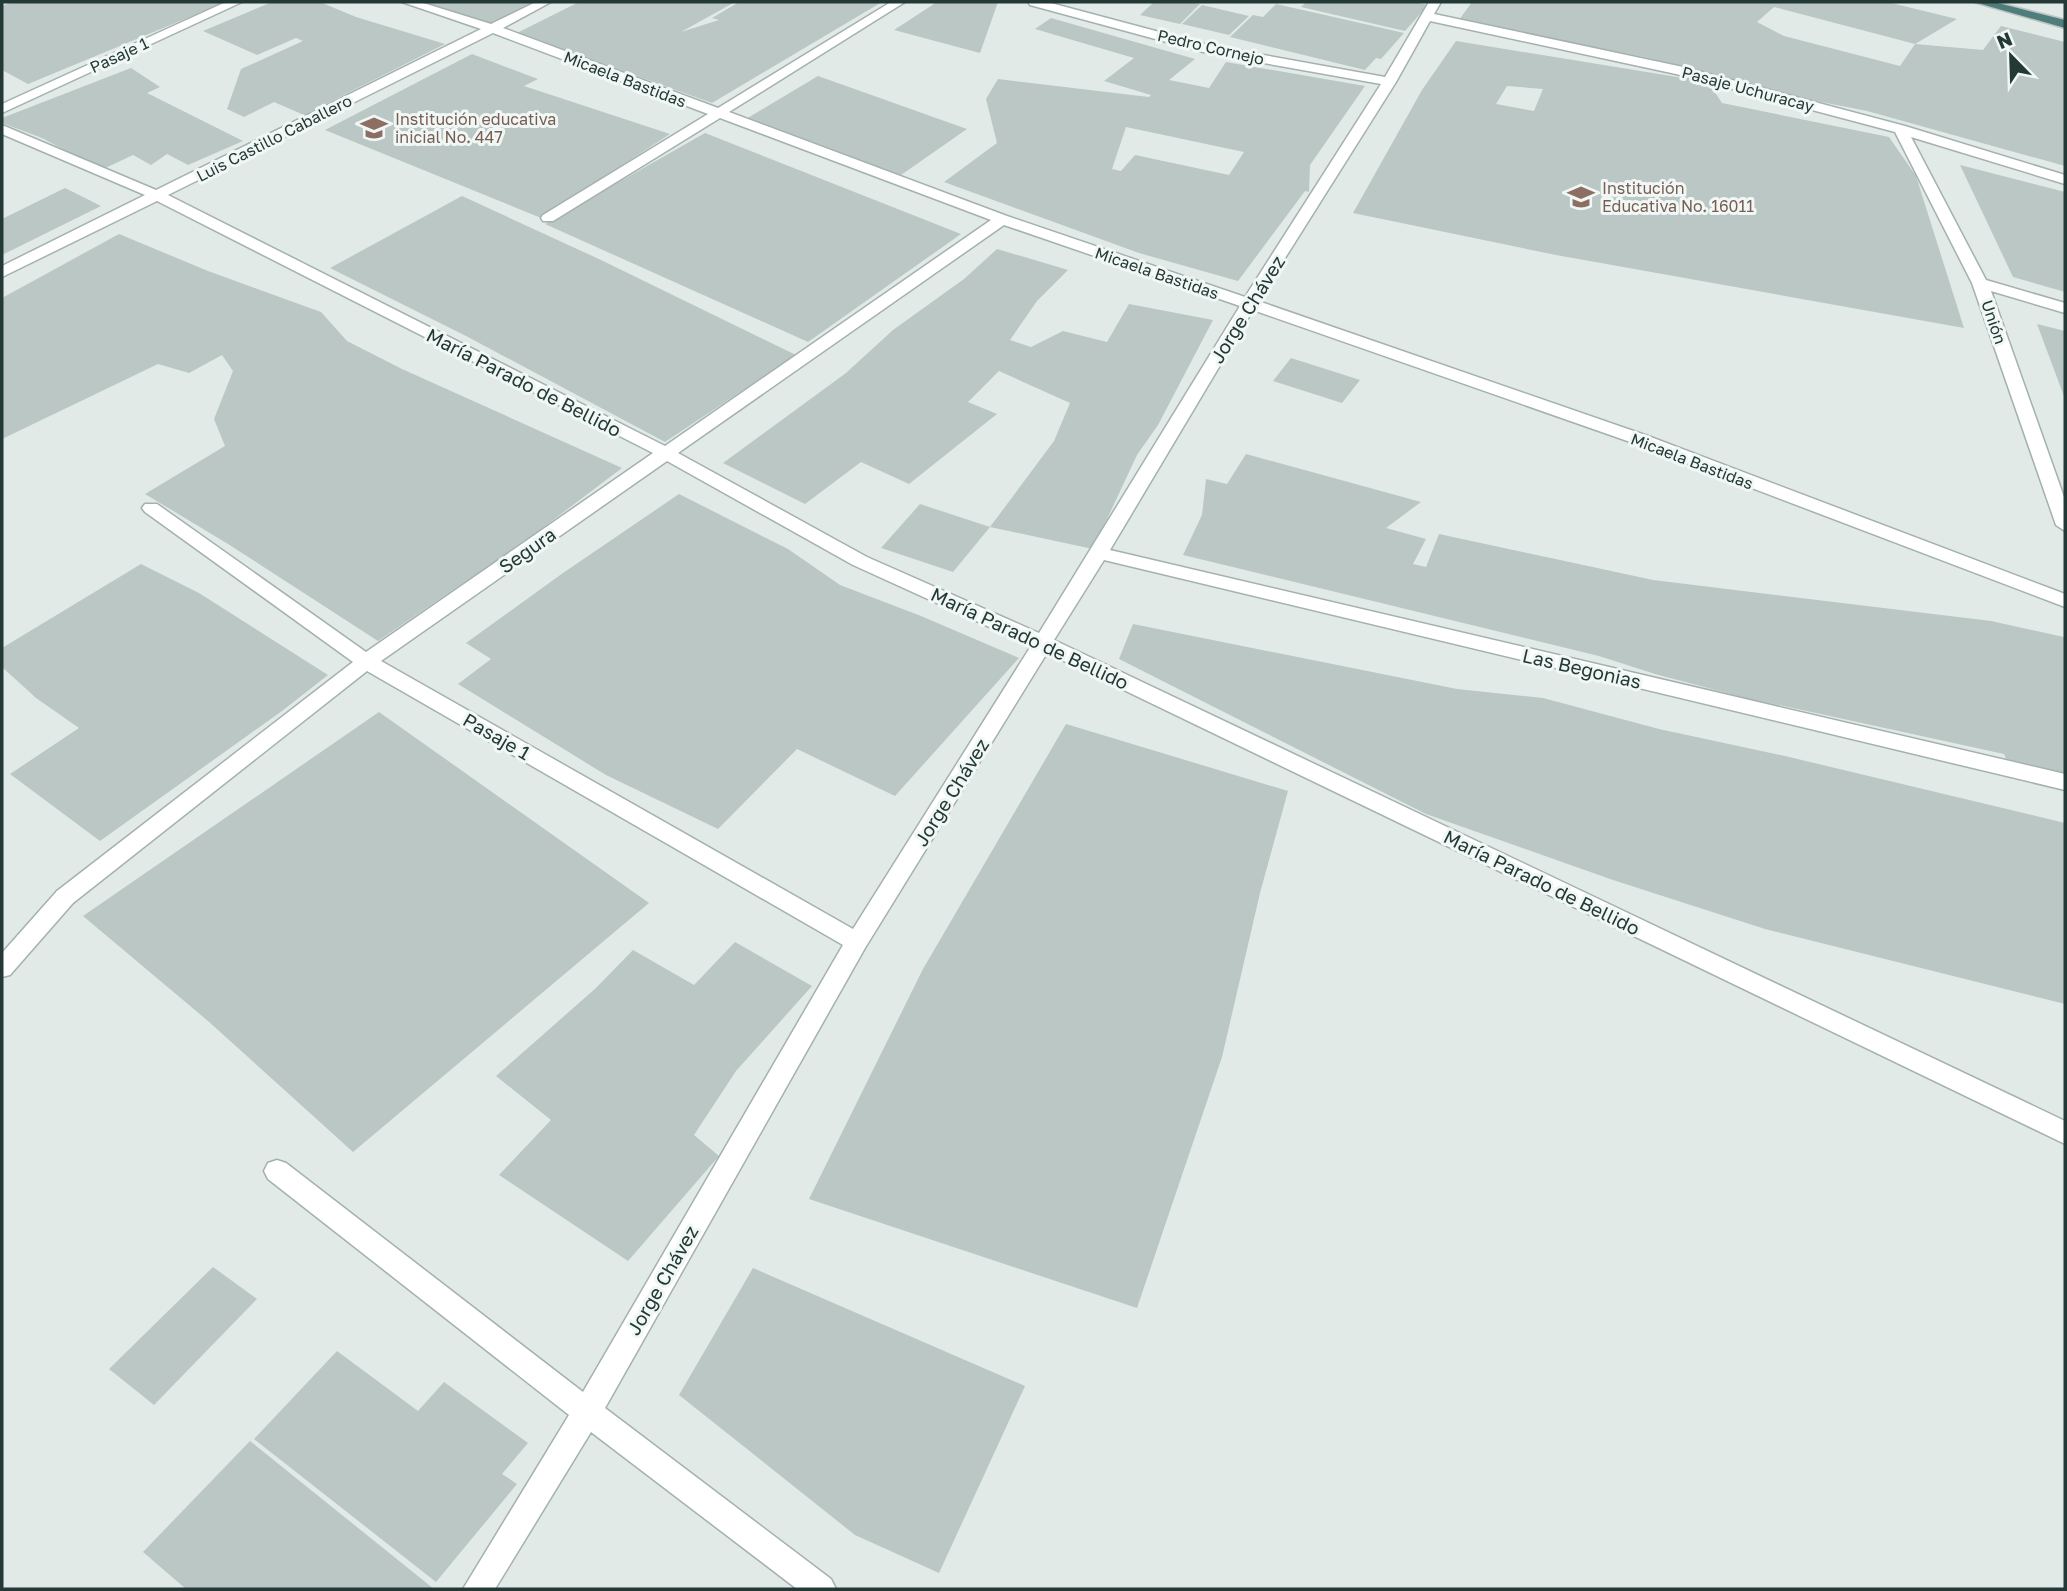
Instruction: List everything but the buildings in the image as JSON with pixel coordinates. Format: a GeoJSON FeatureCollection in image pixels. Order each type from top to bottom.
{"type":"FeatureCollection","features":[{"type":"Feature","properties":{"kind":"highway"},"geometry":{"type":"LineString","coordinates":[[1980,2],[2065,24]]}},
{"type":"Feature","properties":{"kind":"street","name":"Pasaje 1"},"geometry":{"type":"LineString","coordinates":[[2,109],[236,2]]}},
{"type":"Feature","properties":{"kind":"street","name":"Micaela Bastidas"},"geometry":{"type":"LineString","coordinates":[[408,2],[492,28],[1002,219],[1642,440],[2065,601]]}},
{"type":"Feature","properties":{"kind":"street","name":"Luis Castillo Caballero"},"geometry":{"type":"LineString","coordinates":[[2,272],[545,2]]}},
{"type":"Feature","properties":{"kind":"street"},"geometry":{"type":"LineString","coordinates":[[548,218],[899,2]]}},
{"type":"Feature","properties":{"kind":"street","name":"Pedro Cornejo"},"geometry":{"type":"LineString","coordinates":[[1034,2],[1208,49],[1389,82]]}},
{"type":"Feature","properties":{"kind":"street","name":"Jorge Chávez"},"geometry":{"type":"LineString","coordinates":[[478,1589],[587,1412],[857,942],[1099,553],[1248,305],[1389,82],[1430,9]]}},
{"type":"Feature","properties":{"kind":"street","name":"Pasaje Uchuracay"},"geometry":{"type":"LineString","coordinates":[[1430,9],[1678,70],[1900,129],[2065,180]]}},
{"type":"Feature","properties":{"kind":"street","name":"María Parado de Bellido"},"geometry":{"type":"LineString","coordinates":[[2,129],[159,196],[666,453],[860,561],[1043,643],[2065,1133]]}},
{"type":"Feature","properties":{"kind":"street","name":"Unión"},"geometry":{"type":"LineString","coordinates":[[1900,129],[1980,283],[2065,525]]}},
{"type":"Feature","properties":{"kind":"street","name":"Segura"},"geometry":{"type":"LineString","coordinates":[[2,968],[65,897],[366,662],[1002,219]]}},
{"type":"Feature","properties":{"kind":"street"},"geometry":{"type":"LineString","coordinates":[[1980,283],[2065,308]]}},
{"type":"Feature","properties":{"kind":"street","name":"Pasaje 1"},"geometry":{"type":"LineString","coordinates":[[150,508],[366,662],[857,942]]}},
{"type":"Feature","properties":{"kind":"street","name":"Las Begonias"},"geometry":{"type":"LineString","coordinates":[[1099,553],[2065,782]]}},
{"type":"Feature","properties":{"kind":"street"},"geometry":{"type":"LineString","coordinates":[[277,1171],[587,1412],[821,1589]]}},
{"type":"Feature","properties":{"kind":"place","name":"Institución educativa inicial No. 447"},"geometry":{"type":"Point","coordinates":[374,128]}},
{"type":"Feature","properties":{"kind":"place","name":"Institución Educativa No. 16011"},"geometry":{"type":"Point","coordinates":[1581,197]}}]}
